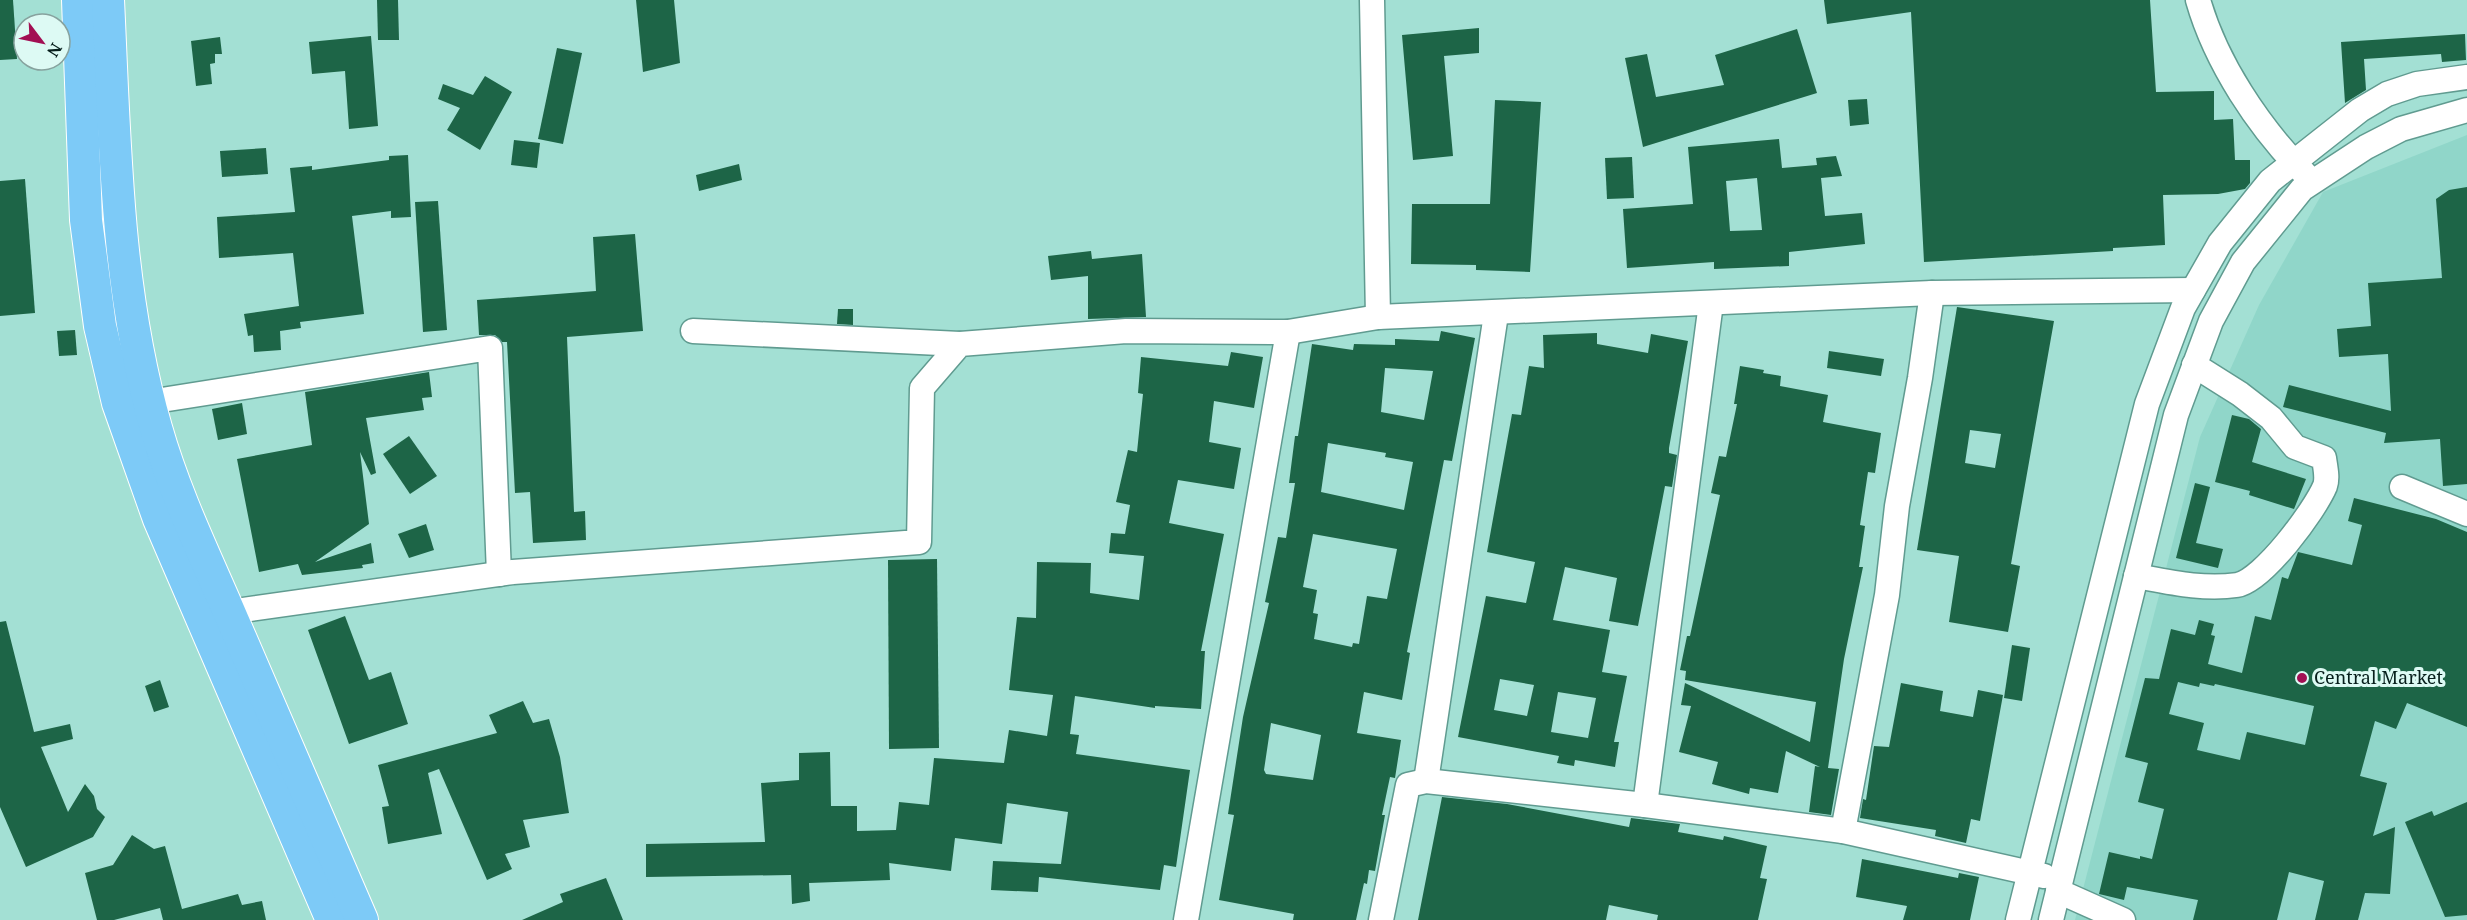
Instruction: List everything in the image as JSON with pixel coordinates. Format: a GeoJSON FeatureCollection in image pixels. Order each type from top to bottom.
{"type":"FeatureCollection","features":[{"type":"Feature","properties":{"kind":"main road"},"geometry":{"type":"LineString","coordinates":[[78,0],[86,219],[100,326],[118,403],[159,519],[332,920]]}},
{"type":"Feature","properties":{"kind":"main road"},"geometry":{"type":"LineString","coordinates":[[108,0],[123,265],[149,402],[182,503],[362,920]]}},
{"type":"Feature","properties":{"kind":"street"},"geometry":{"type":"LineString","coordinates":[[1372,0],[1378,317]]}},
{"type":"Feature","properties":{"kind":"street"},"geometry":{"type":"LineString","coordinates":[[2198,0],[2213,45],[2235,82],[2294,163],[2313,182]]}},
{"type":"Feature","properties":{"kind":"street"},"geometry":{"type":"LineString","coordinates":[[2018,920],[2147,404],[2183,308],[2220,243],[2270,181],[2360,110],[2387,94],[2417,84],[2467,77]]}},
{"type":"Feature","properties":{"kind":"street"},"geometry":{"type":"LineString","coordinates":[[2051,920],[2176,415],[2211,321],[2243,262],[2302,189],[2366,147],[2402,129],[2467,110]]}},
{"type":"Feature","properties":{"kind":"street"},"geometry":{"type":"LineString","coordinates":[[693,331],[960,344],[1126,331],[1288,332],[1378,317],[1496,314],[1932,293],[2193,290]]}},
{"type":"Feature","properties":{"kind":"street"},"geometry":{"type":"LineString","coordinates":[[1843,831],[1932,293]]}},
{"type":"Feature","properties":{"kind":"street"},"geometry":{"type":"LineString","coordinates":[[1645,805],[1711,303]]}},
{"type":"Feature","properties":{"kind":"street"},"geometry":{"type":"LineString","coordinates":[[1426,781],[1496,314]]}},
{"type":"Feature","properties":{"kind":"street"},"geometry":{"type":"LineString","coordinates":[[1186,920],[1288,332]]}},
{"type":"Feature","properties":{"kind":"street"},"geometry":{"type":"LineString","coordinates":[[229,612],[499,574],[919,542],[922,388],[960,344]]}},
{"type":"Feature","properties":{"kind":"street"},"geometry":{"type":"LineString","coordinates":[[149,402],[490,348],[499,574]]}},
{"type":"Feature","properties":{"kind":"street"},"geometry":{"type":"LineString","coordinates":[[2136,576],[2185,585],[2240,584],[2276,557],[2305,519],[2326,484],[2324,458],[2295,447],[2271,418],[2240,394],[2194,365]]}},
{"type":"Feature","properties":{"kind":"street"},"geometry":{"type":"LineString","coordinates":[[2402,487],[2467,514]]}},
{"type":"Feature","properties":{"kind":"street"},"geometry":{"type":"LineString","coordinates":[[1382,920],[1408,785],[1426,781],[1645,805],[1843,831],[2030,872],[2122,920]]}},
{"type":"Feature","properties":{"kind":"shaded area","name":"Central Market"},"geometry":{"type":"Polygon","coordinates":[[[2467,135],[2467,920],[2075,920],[2200,437],[2259,305],[2323,192],[2467,135]]]}},
{"type":"Feature","properties":{"kind":"building"},"geometry":{"type":"Polygon","coordinates":[[[0,0],[13,0],[12,59],[0,60],[0,0]]]}},
{"type":"Feature","properties":{"kind":"building"},"geometry":{"type":"Polygon","coordinates":[[[377,0],[398,0],[399,40],[378,40],[377,0]]]}},
{"type":"Feature","properties":{"kind":"building"},"geometry":{"type":"Polygon","coordinates":[[[636,0],[674,0],[680,63],[643,72],[636,0]]]}},
{"type":"Feature","properties":{"kind":"building"},"geometry":{"type":"Polygon","coordinates":[[[1824,0],[2150,0],[2156,92],[2214,91],[2214,120],[2233,119],[2235,160],[2250,160],[2250,183],[2245,189],[2218,194],[2163,195],[2165,245],[2113,248],[2113,251],[1924,262],[1911,12],[1827,24],[1824,0]]]}},
{"type":"Feature","properties":{"kind":"building"},"geometry":{"type":"Polygon","coordinates":[[[1479,28],[1479,53],[1444,56],[1453,156],[1413,160],[1402,35],[1479,28]]]}},
{"type":"Feature","properties":{"kind":"building"},"geometry":{"type":"Polygon","coordinates":[[[1797,29],[1817,93],[1643,147],[1625,58],[1647,54],[1656,97],[1724,85],[1715,55],[1797,29]]]}},
{"type":"Feature","properties":{"kind":"building"},"geometry":{"type":"Polygon","coordinates":[[[2465,34],[2466,60],[2442,62],[2441,54],[2364,59],[2366,90],[2345,103],[2341,42],[2465,34]]]}},
{"type":"Feature","properties":{"kind":"building"},"geometry":{"type":"Polygon","coordinates":[[[371,36],[378,126],[349,129],[345,71],[312,74],[309,42],[371,36]]]}},
{"type":"Feature","properties":{"kind":"building"},"geometry":{"type":"Polygon","coordinates":[[[220,37],[222,54],[215,54],[215,63],[210,64],[212,84],[196,86],[191,41],[220,37]]]}},
{"type":"Feature","properties":{"kind":"building"},"geometry":{"type":"Polygon","coordinates":[[[557,48],[582,53],[563,144],[538,139],[557,48]]]}},
{"type":"Feature","properties":{"kind":"building"},"geometry":{"type":"Polygon","coordinates":[[[485,76],[512,92],[480,150],[447,130],[460,108],[438,99],[443,84],[473,95],[485,76]]]}},
{"type":"Feature","properties":{"kind":"building"},"geometry":{"type":"Polygon","coordinates":[[[1867,99],[1869,124],[1850,126],[1848,100],[1867,99]]]}},
{"type":"Feature","properties":{"kind":"building"},"geometry":{"type":"Polygon","coordinates":[[[1495,100],[1541,102],[1530,272],[1476,270],[1476,265],[1411,264],[1412,204],[1490,204],[1495,100]]]}},
{"type":"Feature","properties":{"kind":"building"},"geometry":{"type":"Polygon","coordinates":[[[1779,139],[1782,168],[1817,165],[1816,158],[1836,156],[1842,176],[1821,178],[1825,216],[1862,213],[1865,244],[1789,252],[1789,266],[1714,269],[1714,262],[1627,268],[1623,209],[1693,204],[1688,147],[1779,139]],[[1757,178],[1726,181],[1730,231],[1762,230],[1757,178]]]}},
{"type":"Feature","properties":{"kind":"building"},"geometry":{"type":"Polygon","coordinates":[[[514,140],[540,143],[537,168],[511,165],[514,140]]]}},
{"type":"Feature","properties":{"kind":"building"},"geometry":{"type":"Polygon","coordinates":[[[266,148],[268,174],[222,177],[220,151],[266,148]]]}},
{"type":"Feature","properties":{"kind":"building"},"geometry":{"type":"Polygon","coordinates":[[[408,155],[411,217],[391,218],[391,211],[352,216],[364,314],[300,322],[301,328],[280,331],[281,350],[254,352],[253,335],[248,336],[244,314],[299,306],[293,253],[219,258],[217,217],[295,212],[290,168],[312,166],[312,170],[389,160],[389,156],[408,155]]]}},
{"type":"Feature","properties":{"kind":"building"},"geometry":{"type":"Polygon","coordinates":[[[1632,157],[1634,198],[1607,199],[1605,158],[1632,157]]]}},
{"type":"Feature","properties":{"kind":"building"},"geometry":{"type":"Polygon","coordinates":[[[739,164],[742,180],[699,191],[696,175],[739,164]]]}},
{"type":"Feature","properties":{"kind":"building"},"geometry":{"type":"Polygon","coordinates":[[[25,179],[35,313],[0,316],[0,181],[25,179]]]}},
{"type":"Feature","properties":{"kind":"building"},"geometry":{"type":"Polygon","coordinates":[[[2467,187],[2467,484],[2443,486],[2440,439],[2384,443],[2386,433],[2283,407],[2289,385],[2391,411],[2388,354],[2339,357],[2337,329],[2371,326],[2368,283],[2442,278],[2436,199],[2449,190],[2467,187]]]}},
{"type":"Feature","properties":{"kind":"building"},"geometry":{"type":"Polygon","coordinates":[[[438,201],[447,330],[423,332],[415,202],[438,201]]]}},
{"type":"Feature","properties":{"kind":"building"},"geometry":{"type":"Polygon","coordinates":[[[635,234],[643,331],[567,337],[574,512],[585,511],[586,540],[533,543],[530,492],[515,493],[507,342],[502,342],[495,335],[479,335],[477,300],[596,291],[593,237],[635,234]]]}},
{"type":"Feature","properties":{"kind":"building"},"geometry":{"type":"Polygon","coordinates":[[[1091,251],[1092,259],[1142,254],[1146,317],[1088,319],[1088,276],[1051,280],[1048,256],[1091,251]]]}},
{"type":"Feature","properties":{"kind":"building"},"geometry":{"type":"Polygon","coordinates":[[[1957,307],[2054,321],[2011,564],[2020,566],[2008,632],[1949,622],[1959,556],[1917,550],[1957,307]],[[1970,430],[1965,463],[1995,468],[2001,434],[1970,430]]]}},
{"type":"Feature","properties":{"kind":"building"},"geometry":{"type":"Polygon","coordinates":[[[838,309],[853,309],[853,325],[837,324],[838,309]]]}},
{"type":"Feature","properties":{"kind":"building"},"geometry":{"type":"Polygon","coordinates":[[[75,330],[77,355],[59,356],[57,331],[75,330]]]}},
{"type":"Feature","properties":{"kind":"building"},"geometry":{"type":"Polygon","coordinates":[[[1441,331],[1475,338],[1452,461],[1444,460],[1407,652],[1410,653],[1402,700],[1364,692],[1357,733],[1401,740],[1395,778],[1390,777],[1382,815],[1385,815],[1375,871],[1369,870],[1356,920],[1293,920],[1294,914],[1219,900],[1234,815],[1228,814],[1243,717],[1269,603],[1265,602],[1278,537],[1286,538],[1295,483],[1289,483],[1295,436],[1298,436],[1312,344],[1353,350],[1354,344],[1395,345],[1395,339],[1439,341],[1441,331]],[[1385,368],[1381,412],[1424,420],[1433,371],[1385,368]],[[1328,443],[1321,492],[1404,510],[1413,462],[1385,457],[1386,453],[1328,443]],[[1313,534],[1303,587],[1317,590],[1313,613],[1318,614],[1314,639],[1352,647],[1353,643],[1359,644],[1367,596],[1387,599],[1397,549],[1313,534]],[[1271,723],[1264,770],[1266,774],[1313,780],[1321,735],[1271,723]]]}},
{"type":"Feature","properties":{"kind":"building"},"geometry":{"type":"Polygon","coordinates":[[[1597,333],[1597,344],[1648,353],[1651,334],[1688,341],[1669,448],[1669,453],[1677,455],[1672,487],[1665,486],[1638,626],[1609,621],[1617,578],[1565,567],[1553,620],[1610,630],[1602,672],[1627,676],[1614,742],[1619,742],[1615,767],[1575,760],[1574,766],[1557,763],[1559,756],[1458,737],[1486,596],[1526,603],[1535,562],[1487,552],[1512,414],[1521,415],[1529,366],[1544,368],[1543,335],[1597,333]],[[1500,679],[1494,710],[1527,716],[1534,685],[1500,679]],[[1558,692],[1551,732],[1588,738],[1596,698],[1558,692]]]}},
{"type":"Feature","properties":{"kind":"building"},"geometry":{"type":"Polygon","coordinates":[[[1829,351],[1884,359],[1881,376],[1827,368],[1829,351]]]}},
{"type":"Feature","properties":{"kind":"building"},"geometry":{"type":"Polygon","coordinates":[[[1231,352],[1263,357],[1254,408],[1214,401],[1209,442],[1241,448],[1234,489],[1178,480],[1169,523],[1224,534],[1201,651],[1205,651],[1201,709],[1155,706],[1155,708],[1075,696],[1070,734],[1079,735],[1076,754],[1190,770],[1176,867],[1164,865],[1160,890],[1039,877],[1038,892],[991,890],[993,861],[1061,864],[1068,812],[1007,803],[1002,844],[955,838],[951,871],[889,863],[890,880],[809,883],[810,901],[792,904],[791,875],[646,877],[646,844],[765,842],[761,783],[799,780],[799,753],[830,752],[831,806],[857,806],[857,831],[896,830],[899,802],[929,805],[934,758],[1004,763],[1009,730],[1047,736],[1053,695],[1009,690],[1017,617],[1036,618],[1037,562],[1091,563],[1090,593],[1139,600],[1144,556],[1109,553],[1111,533],[1125,534],[1130,505],[1116,502],[1128,450],[1137,452],[1143,394],[1138,393],[1141,357],[1228,366],[1231,352]]]}},
{"type":"Feature","properties":{"kind":"building"},"geometry":{"type":"Polygon","coordinates":[[[1740,366],[1764,370],[1763,373],[1781,376],[1780,386],[1828,395],[1823,422],[1881,433],[1875,473],[1868,472],[1860,525],[1865,526],[1859,567],[1863,567],[1844,659],[1828,768],[1839,769],[1831,815],[1809,812],[1815,766],[1820,767],[1786,751],[1778,793],[1750,788],[1749,794],[1712,784],[1718,762],[1679,752],[1691,706],[1681,705],[1685,683],[1810,742],[1816,702],[1685,680],[1686,671],[1680,670],[1687,636],[1690,636],[1720,495],[1711,493],[1719,456],[1726,457],[1737,404],[1734,404],[1740,366]]]}},
{"type":"Feature","properties":{"kind":"building"},"geometry":{"type":"Polygon","coordinates":[[[429,372],[432,397],[422,398],[424,410],[366,418],[376,473],[371,475],[360,452],[369,524],[315,562],[371,543],[374,563],[362,565],[363,568],[302,575],[298,564],[259,572],[237,459],[312,445],[305,392],[429,372]]]}},
{"type":"Feature","properties":{"kind":"building"},"geometry":{"type":"Polygon","coordinates":[[[242,403],[247,434],[218,440],[212,409],[242,403]]]}},
{"type":"Feature","properties":{"kind":"building"},"geometry":{"type":"Polygon","coordinates":[[[2232,415],[2249,419],[2261,429],[2252,462],[2306,479],[2294,509],[2249,495],[2250,491],[2215,482],[2232,415]]]}},
{"type":"Feature","properties":{"kind":"building"},"geometry":{"type":"Polygon","coordinates":[[[409,436],[437,476],[410,494],[383,454],[409,436]]]}},
{"type":"Feature","properties":{"kind":"building"},"geometry":{"type":"Polygon","coordinates":[[[2195,483],[2210,487],[2196,543],[2223,549],[2218,568],[2176,558],[2195,483]]]}},
{"type":"Feature","properties":{"kind":"building"},"geometry":{"type":"Polygon","coordinates":[[[2354,498],[2436,519],[2467,532],[2467,727],[2407,703],[2396,729],[2375,721],[2360,776],[2387,783],[2373,836],[2395,827],[2390,894],[2365,893],[2358,920],[2315,920],[2324,881],[2289,872],[2277,920],[2193,920],[2198,900],[2127,887],[2124,900],[2099,894],[2109,852],[2140,859],[2140,856],[2152,859],[2164,809],[2138,802],[2148,763],[2125,757],[2145,678],[2159,679],[2171,629],[2195,635],[2199,620],[2214,624],[2211,635],[2215,636],[2208,664],[2242,673],[2255,616],[2271,620],[2282,577],[2288,579],[2298,552],[2352,565],[2362,525],[2348,521],[2354,498]],[[2178,682],[2169,714],[2204,723],[2197,750],[2240,760],[2247,732],[2305,745],[2314,706],[2215,684],[2214,686],[2200,683],[2199,687],[2178,682]]]}},
{"type":"Feature","properties":{"kind":"building"},"geometry":{"type":"Polygon","coordinates":[[[426,524],[434,550],[409,558],[398,534],[426,524]]]}},
{"type":"Feature","properties":{"kind":"building"},"geometry":{"type":"Polygon","coordinates":[[[937,559],[939,748],[889,749],[888,560],[937,559]]]}},
{"type":"Feature","properties":{"kind":"building"},"geometry":{"type":"Polygon","coordinates":[[[345,616],[369,680],[391,672],[408,724],[349,744],[308,630],[345,616]]]}},
{"type":"Feature","properties":{"kind":"building"},"geometry":{"type":"Polygon","coordinates":[[[6,621],[34,732],[70,724],[73,739],[41,747],[68,812],[85,784],[94,796],[97,809],[105,817],[93,837],[26,867],[0,807],[0,622],[6,621]]]}},
{"type":"Feature","properties":{"kind":"building"},"geometry":{"type":"Polygon","coordinates":[[[2012,645],[2030,648],[2022,701],[2004,698],[2012,645]]]}},
{"type":"Feature","properties":{"kind":"building"},"geometry":{"type":"Polygon","coordinates":[[[160,680],[169,707],[154,712],[145,686],[160,680]]]}},
{"type":"Feature","properties":{"kind":"building"},"geometry":{"type":"Polygon","coordinates":[[[1901,683],[1943,691],[1940,711],[1973,717],[1978,690],[2003,695],[1980,821],[1971,819],[1966,843],[1935,836],[1936,830],[1860,818],[1863,799],[1866,800],[1874,746],[1889,747],[1901,683]]]}},
{"type":"Feature","properties":{"kind":"building"},"geometry":{"type":"Polygon","coordinates":[[[523,701],[533,723],[549,719],[560,757],[569,813],[523,820],[530,847],[505,854],[512,869],[487,880],[439,769],[428,773],[442,834],[388,844],[382,807],[389,806],[378,765],[497,733],[489,715],[523,701]]]}},
{"type":"Feature","properties":{"kind":"building"},"geometry":{"type":"Polygon","coordinates":[[[1442,797],[1507,804],[1629,827],[1631,818],[1680,824],[1678,832],[1723,840],[1724,836],[1767,846],[1760,878],[1767,879],[1758,920],[1657,920],[1658,915],[1609,905],[1606,920],[1418,920],[1442,797]]]}},
{"type":"Feature","properties":{"kind":"building"},"geometry":{"type":"Polygon","coordinates":[[[2467,802],[2467,915],[2445,917],[2405,822],[2432,811],[2434,816],[2467,802]]]}},
{"type":"Feature","properties":{"kind":"building"},"geometry":{"type":"Polygon","coordinates":[[[132,835],[154,849],[165,846],[182,909],[238,894],[242,905],[262,901],[266,920],[163,920],[160,908],[114,920],[97,920],[85,873],[113,865],[132,835]]]}},
{"type":"Feature","properties":{"kind":"building"},"geometry":{"type":"Polygon","coordinates":[[[1862,859],[1958,878],[1959,873],[1979,877],[1970,920],[1903,920],[1907,906],[1856,897],[1862,859]]]}},
{"type":"Feature","properties":{"kind":"building"},"geometry":{"type":"Polygon","coordinates":[[[606,878],[623,920],[522,920],[563,902],[560,894],[606,878]]]}},
{"type":"Feature","properties":{"kind":"place","name":"Central Market"},"geometry":{"type":"Point","coordinates":[2302,678]}}]}
